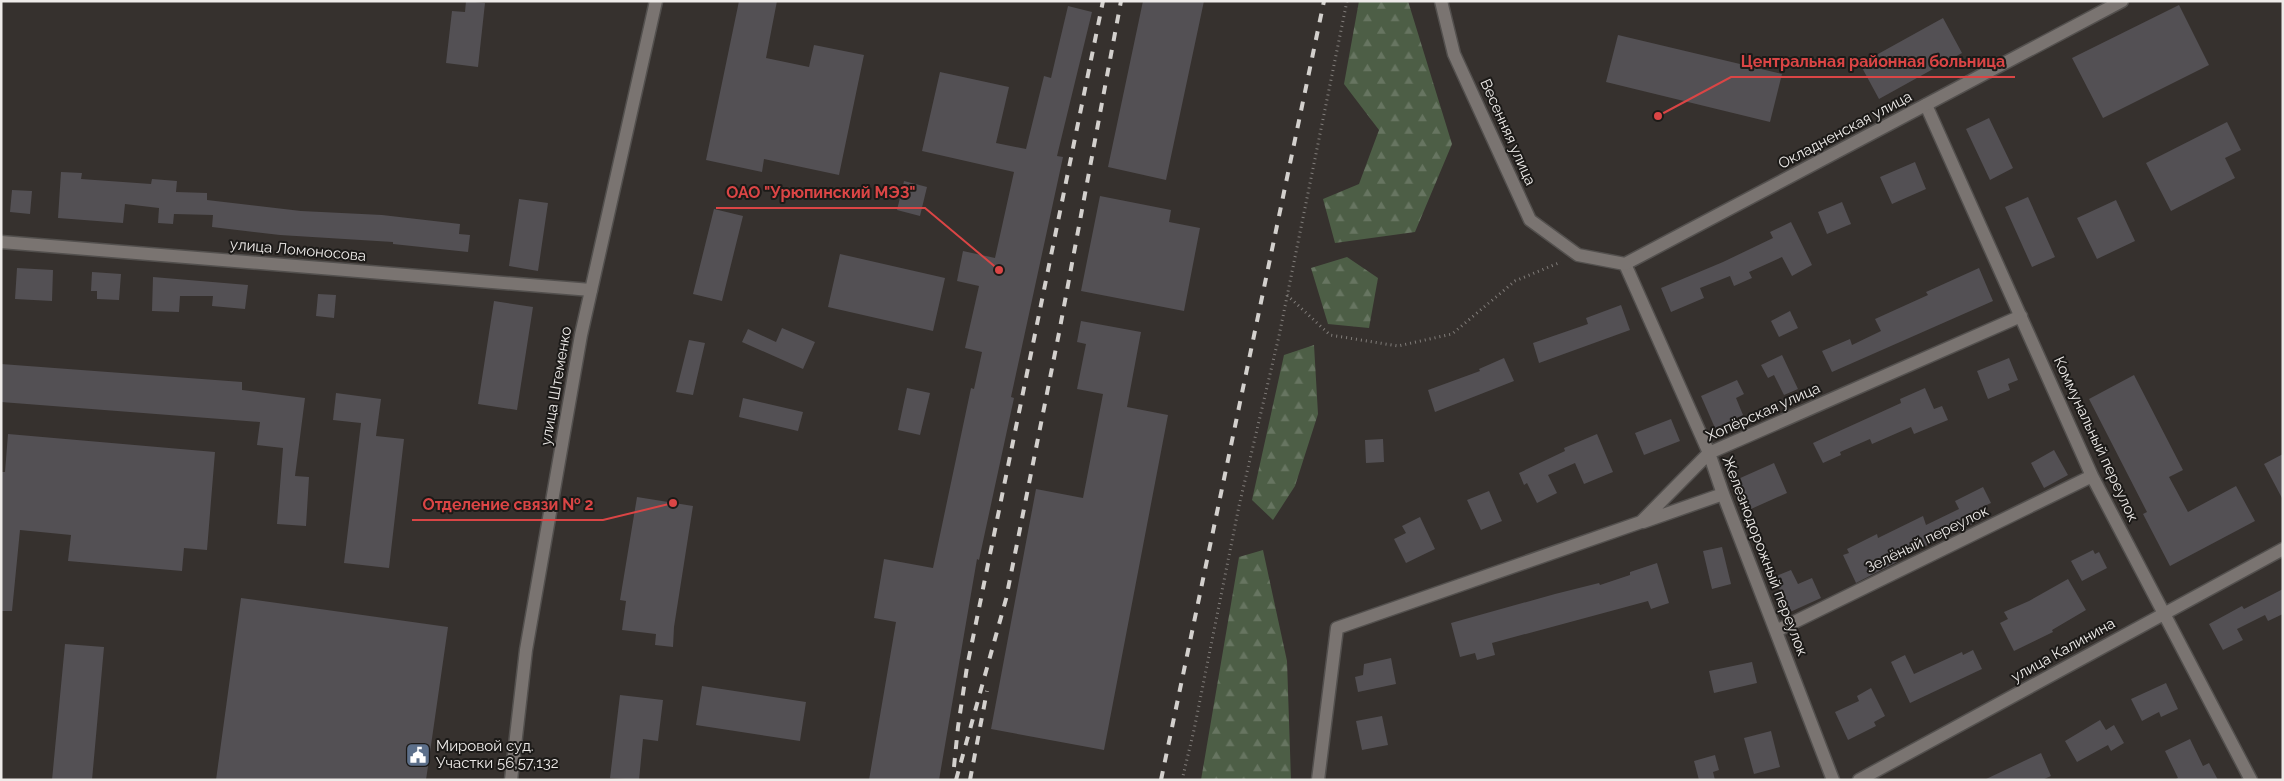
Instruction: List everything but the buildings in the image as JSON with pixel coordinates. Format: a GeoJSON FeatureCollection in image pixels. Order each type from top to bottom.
{"type":"FeatureCollection","features":[{"type":"Feature","properties":{"kind":"street","name":"улица Штеменко"},"geometry":{"type":"LineString","coordinates":[[511,780],[526,650],[581,335],[656,1]]}},
{"type":"Feature","properties":{"kind":"street","name":"Весенняя улица"},"geometry":{"type":"LineString","coordinates":[[1441,1],[1454,54],[1530,220],[1578,255]]}},
{"type":"Feature","properties":{"kind":"street","name":"Окладненская улица"},"geometry":{"type":"LineString","coordinates":[[1624,264],[2122,1]]}},
{"type":"Feature","properties":{"kind":"street","name":"Коммунальный переулок"},"geometry":{"type":"LineString","coordinates":[[1926,105],[2092,476],[2251,780]]}},
{"type":"Feature","properties":{"kind":"street","name":"улица Ломоносова"},"geometry":{"type":"LineString","coordinates":[[1,242],[591,290]]}},
{"type":"Feature","properties":{"kind":"street"},"geometry":{"type":"LineString","coordinates":[[1578,255],[1624,264]]}},
{"type":"Feature","properties":{"kind":"street","name":"Железнодорожный переулок"},"geometry":{"type":"LineString","coordinates":[[1624,264],[1709,453],[1833,780]]}},
{"type":"Feature","properties":{"kind":"street","name":"Хопёрская улица"},"geometry":{"type":"LineString","coordinates":[[1318,780],[1337,628],[1641,522],[1709,453],[2021,316]]}},
{"type":"Feature","properties":{"kind":"street","name":"Зелёный переулок"},"geometry":{"type":"LineString","coordinates":[[1776,631],[2092,476]]}},
{"type":"Feature","properties":{"kind":"street"},"geometry":{"type":"LineString","coordinates":[[1641,522],[1723,494]]}},
{"type":"Feature","properties":{"kind":"street","name":"улица Калинина"},"geometry":{"type":"LineString","coordinates":[[1859,780],[2283,549]]}},
{"type":"Feature","properties":{"kind":"path"},"geometry":{"type":"LineString","coordinates":[[1182,780],[1194,730],[1239,506],[1287,295],[1347,1]]}},
{"type":"Feature","properties":{"kind":"path"},"geometry":{"type":"LineString","coordinates":[[1287,295],[1330,335],[1398,346],[1452,334],[1515,281],[1578,255]]}},
{"type":"Feature","properties":{"kind":"green space"},"geometry":{"type":"Polygon","coordinates":[[[1359,1],[1408,1],[1452,144],[1415,232],[1335,243],[1323,199],[1359,184],[1379,130],[1344,84],[1359,1]]]}},
{"type":"Feature","properties":{"kind":"green space"},"geometry":{"type":"Polygon","coordinates":[[[1347,257],[1378,278],[1369,328],[1328,324],[1311,268],[1347,257]]]}},
{"type":"Feature","properties":{"kind":"green space"},"geometry":{"type":"Polygon","coordinates":[[[1314,345],[1318,414],[1295,486],[1273,520],[1252,500],[1284,355],[1314,345]]]}},
{"type":"Feature","properties":{"kind":"green space"},"geometry":{"type":"Polygon","coordinates":[[[1263,550],[1287,661],[1291,780],[1201,780],[1239,557],[1263,550]]]}},
{"type":"Feature","properties":{"kind":"railway"},"geometry":{"type":"LineString","coordinates":[[954,767],[967,667],[1103,1]]}},
{"type":"Feature","properties":{"kind":"railway"},"geometry":{"type":"LineString","coordinates":[[956,780],[1006,599],[1059,333],[1121,1]]}},
{"type":"Feature","properties":{"kind":"railway"},"geometry":{"type":"LineString","coordinates":[[1161,780],[1324,1]]}},
{"type":"Feature","properties":{"kind":"railway"},"geometry":{"type":"LineString","coordinates":[[970,780],[987,691]]}},
{"type":"Feature","properties":{"kind":"place","name":"Центральная районная больница"},"geometry":{"type":"Point","coordinates":[1658,116]}},
{"type":"Feature","properties":{"kind":"place","name":"ОАО \"Урюпинский МЭЗ\""},"geometry":{"type":"Point","coordinates":[999,270]}},
{"type":"Feature","properties":{"kind":"place","name":"Отделение связи № 2"},"geometry":{"type":"Point","coordinates":[673,503]}},
{"type":"Feature","properties":{"kind":"place","name":"Мировой суд. Участки 56,57,132"},"geometry":{"type":"Point","coordinates":[418,755]}}]}
